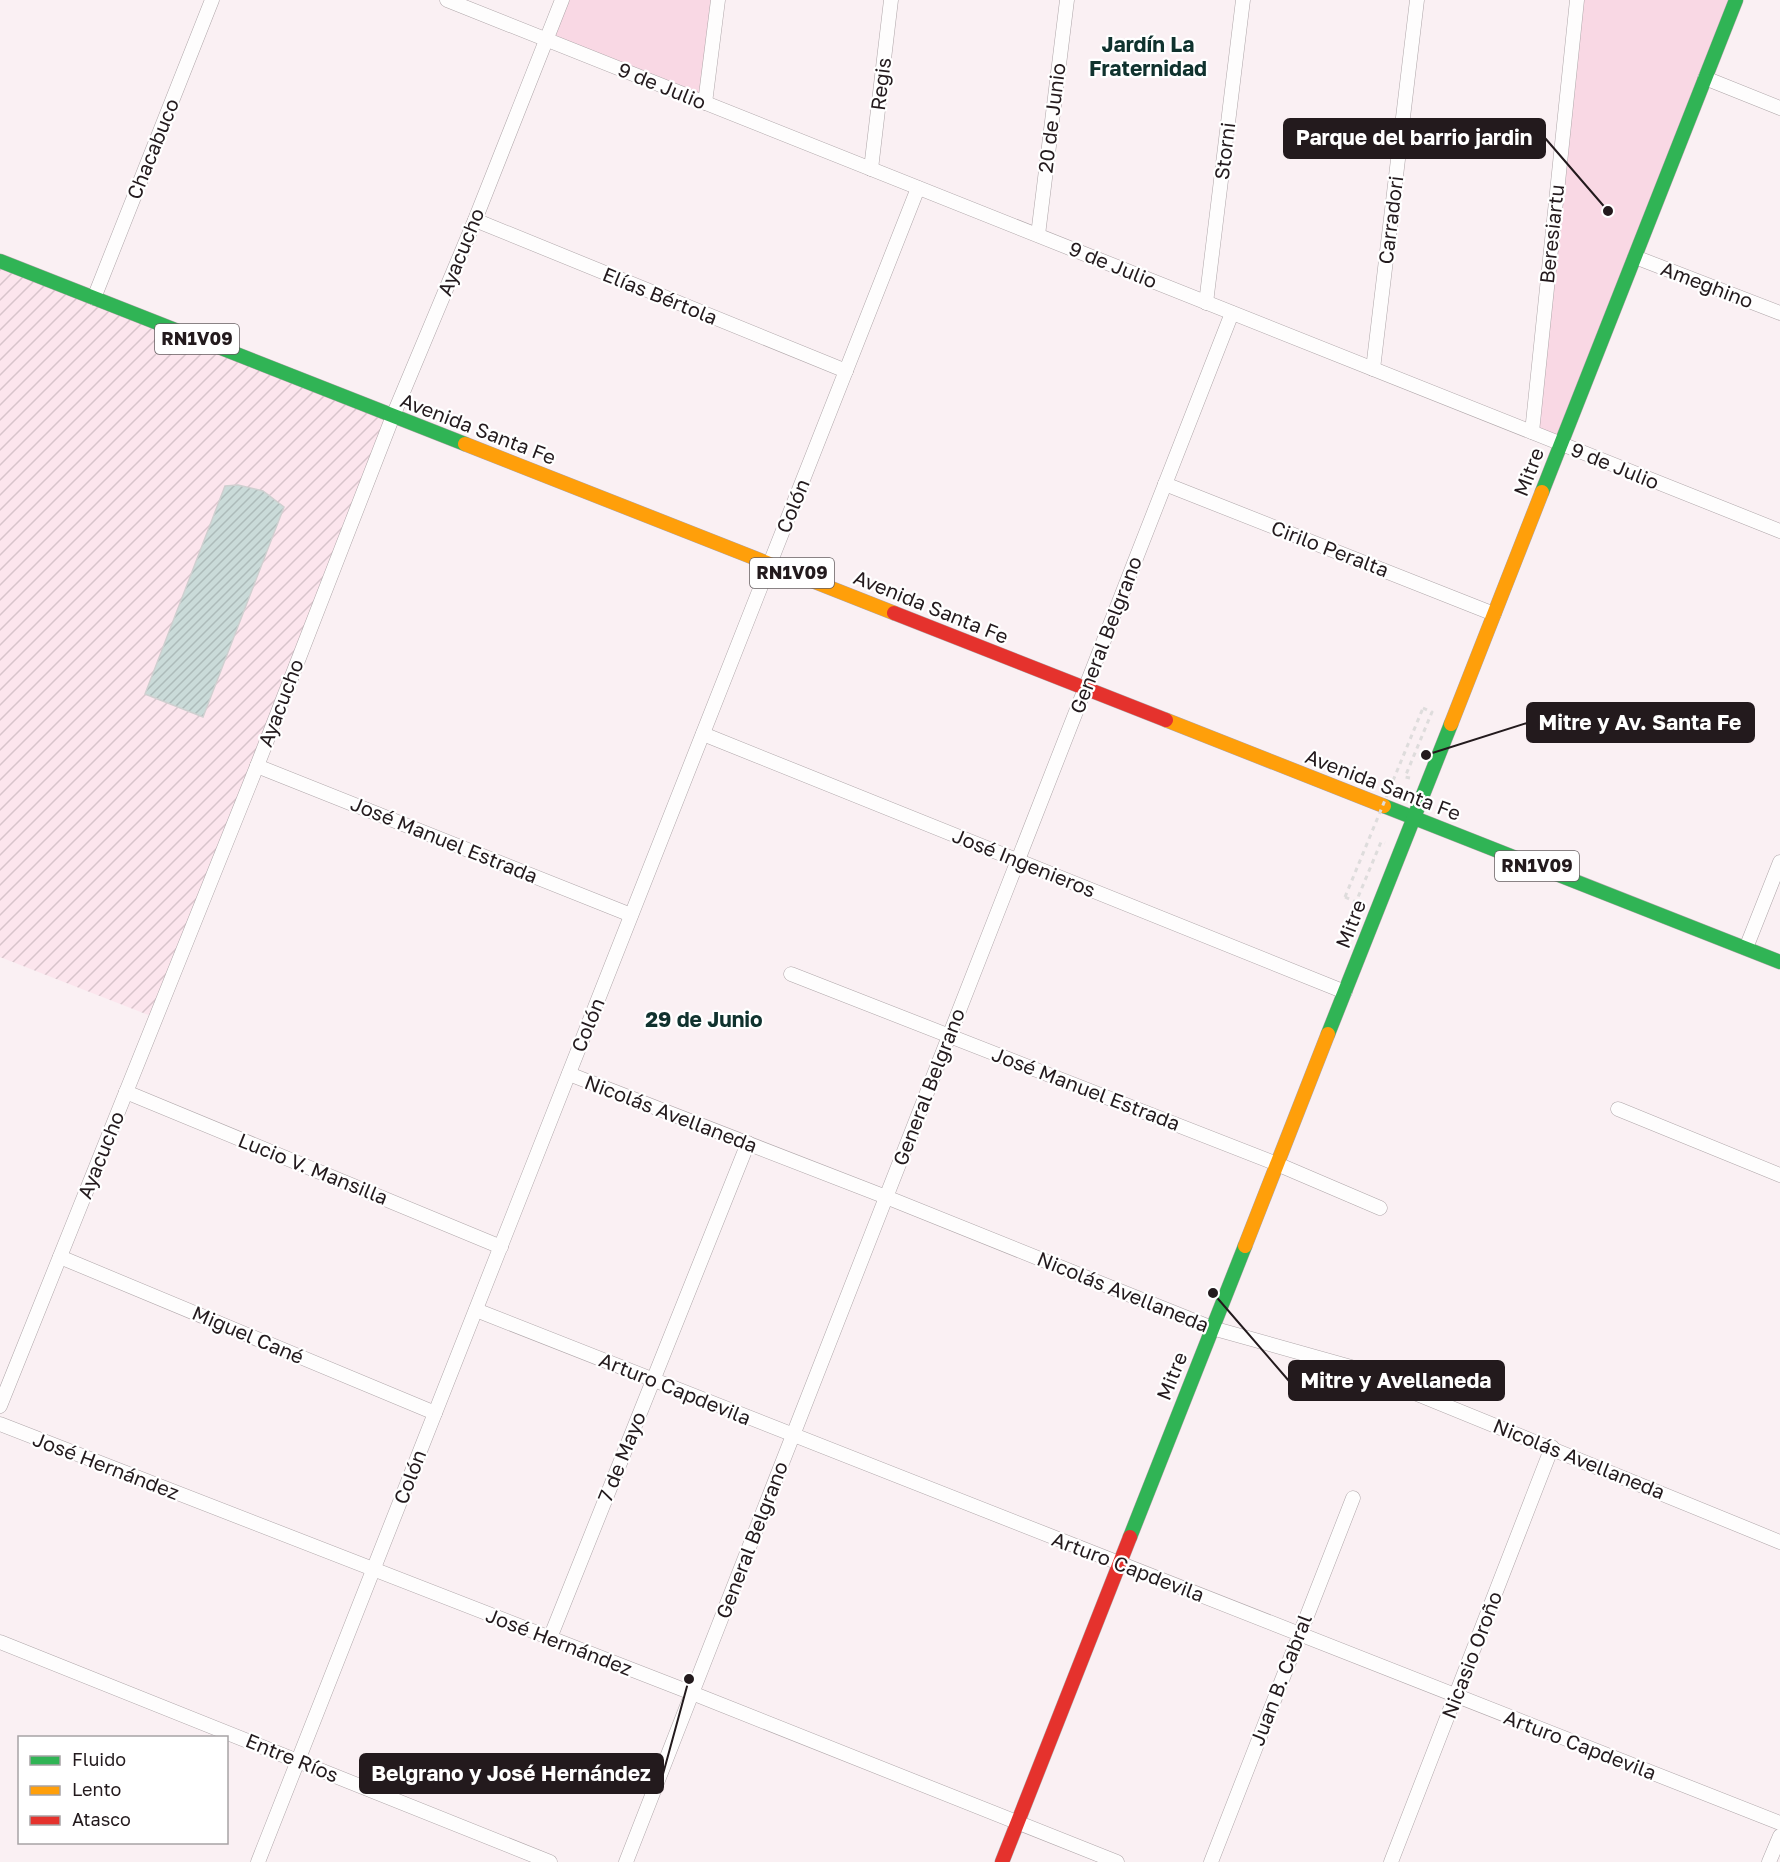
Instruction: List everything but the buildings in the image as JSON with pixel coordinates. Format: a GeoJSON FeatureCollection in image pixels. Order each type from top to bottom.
{"type":"FeatureCollection","features":[{"type":"Feature","properties":{"kind":"street","name":"Chacabuco"},"geometry":{"type":"LineString","coordinates":[[94,298],[212,0]]}},
{"type":"Feature","properties":{"kind":"street","name":"9 de Julio"},"geometry":{"type":"LineString","coordinates":[[447,0],[1780,531]]}},
{"type":"Feature","properties":{"kind":"street","name":"Ayacucho"},"geometry":{"type":"LineString","coordinates":[[0,1406],[257,766],[393,416],[475,220],[562,0]]}},
{"type":"Feature","properties":{"kind":"street"},"geometry":{"type":"LineString","coordinates":[[705,103],[718,0]]}},
{"type":"Feature","properties":{"kind":"street","name":"Regis"},"geometry":{"type":"LineString","coordinates":[[871,169],[891,0]]}},
{"type":"Feature","properties":{"kind":"street","name":"20 de Junio"},"geometry":{"type":"LineString","coordinates":[[1038,235],[1067,0]]}},
{"type":"Feature","properties":{"kind":"street","name":"Storni"},"geometry":{"type":"LineString","coordinates":[[1206,303],[1243,0]]}},
{"type":"Feature","properties":{"kind":"street","name":"Carradori"},"geometry":{"type":"LineString","coordinates":[[1373,369],[1417,0]]}},
{"type":"Feature","properties":{"kind":"street","name":"Beresiartu"},"geometry":{"type":"LineString","coordinates":[[1532,432],[1577,0]]}},
{"type":"Feature","properties":{"kind":"street","name":"Mitre"},"geometry":{"type":"LineString","coordinates":[[1002,1862],[1735,0]]}},
{"type":"Feature","properties":{"kind":"street"},"geometry":{"type":"LineString","coordinates":[[1705,78],[1780,108]]}},
{"type":"Feature","properties":{"kind":"street","name":"Colón"},"geometry":{"type":"LineString","coordinates":[[258,1862],[918,188]]}},
{"type":"Feature","properties":{"kind":"street","name":"Elías Bértola"},"geometry":{"type":"LineString","coordinates":[[475,220],[846,371]]}},
{"type":"Feature","properties":{"kind":"street","name":"Ameghino"},"geometry":{"type":"LineString","coordinates":[[1635,256],[1780,313]]}},
{"type":"Feature","properties":{"kind":"street","name":"Avenida Santa Fe"},"geometry":{"type":"LineString","coordinates":[[0,261],[1780,962]]}},
{"type":"Feature","properties":{"kind":"street","name":"General Belgrano"},"geometry":{"type":"LineString","coordinates":[[626,1862],[1232,313]]}},
{"type":"Feature","properties":{"kind":"street","name":"Cirilo Peralta"},"geometry":{"type":"LineString","coordinates":[[1165,484],[1494,614]]}},
{"type":"Feature","properties":{"kind":"street","name":"José Ingenieros"},"geometry":{"type":"LineString","coordinates":[[703,734],[1345,992]]}},
{"type":"Feature","properties":{"kind":"street","name":"José Manuel Estrada"},"geometry":{"type":"LineString","coordinates":[[257,766],[631,915]]}},
{"type":"Feature","properties":{"kind":"street"},"geometry":{"type":"LineString","coordinates":[[1746,948],[1780,862]]}},
{"type":"Feature","properties":{"kind":"street","name":"José Manuel Estrada"},"geometry":{"type":"LineString","coordinates":[[791,974],[1277,1164],[1380,1208]]}},
{"type":"Feature","properties":{"kind":"street","name":"Nicolás Avellaneda"},"geometry":{"type":"LineString","coordinates":[[568,1074],[886,1197],[1212,1328],[1351,1367],[1552,1447],[1780,1542]]}},
{"type":"Feature","properties":{"kind":"street","name":"Lucio V. Mansilla"},"geometry":{"type":"LineString","coordinates":[[126,1092],[501,1247]]}},
{"type":"Feature","properties":{"kind":"street"},"geometry":{"type":"LineString","coordinates":[[1618,1109],[1780,1175]]}},
{"type":"Feature","properties":{"kind":"street","name":"7 de Mayo"},"geometry":{"type":"LineString","coordinates":[[550,1638],[748,1143]]}},
{"type":"Feature","properties":{"kind":"street","name":"Miguel Cané"},"geometry":{"type":"LineString","coordinates":[[60,1257],[435,1413]]}},
{"type":"Feature","properties":{"kind":"street","name":"Arturo Capdevila"},"geometry":{"type":"LineString","coordinates":[[476,1310],[1780,1823]]}},
{"type":"Feature","properties":{"kind":"street","name":"José Hernández"},"geometry":{"type":"LineString","coordinates":[[0,1425],[692,1693],[1117,1862]]}},
{"type":"Feature","properties":{"kind":"street","name":"Nicasio Oroño"},"geometry":{"type":"LineString","coordinates":[[1391,1862],[1552,1447]]}},
{"type":"Feature","properties":{"kind":"street","name":"Juan B. Cabral"},"geometry":{"type":"LineString","coordinates":[[1211,1862],[1353,1498]]}},
{"type":"Feature","properties":{"kind":"street","name":"Entre Ríos"},"geometry":{"type":"LineString","coordinates":[[0,1642],[550,1862]]}},
{"type":"Feature","properties":{"kind":"street"},"geometry":{"type":"LineString","coordinates":[[1769,1862],[1780,1836]]}},
{"type":"Feature","properties":{"kind":"path"},"geometry":{"type":"LineString","coordinates":[[1345,897],[1423,708]]}},
{"type":"Feature","properties":{"kind":"shaded area"},"geometry":{"type":"Polygon","coordinates":[[[562,0],[718,0],[705,103],[546,40],[562,0]]]}},
{"type":"Feature","properties":{"kind":"shaded area"},"geometry":{"type":"Polygon","coordinates":[[[1577,0],[1734,0],[1561,444],[1532,432],[1577,0]]]}},
{"type":"Feature","properties":{"kind":"shaded area"},"geometry":{"type":"Polygon","coordinates":[[[0,261],[393,416],[156,1018],[0,957],[0,261]]]}},
{"type":"Feature","properties":{"kind":"traffic: fast"},"geometry":{"type":"LineString","coordinates":[[1542,492],[1736,0]]}},
{"type":"Feature","properties":{"kind":"traffic: fast"},"geometry":{"type":"LineString","coordinates":[[0,261],[465,444]]}},
{"type":"Feature","properties":{"kind":"traffic: fast"},"geometry":{"type":"LineString","coordinates":[[1328,1034],[1451,724]]}},
{"type":"Feature","properties":{"kind":"traffic: fast"},"geometry":{"type":"LineString","coordinates":[[1384,806],[1780,962]]}},
{"type":"Feature","properties":{"kind":"traffic: fast"},"geometry":{"type":"LineString","coordinates":[[1130,1537],[1245,1246]]}},
{"type":"Feature","properties":{"kind":"traffic: slow"},"geometry":{"type":"LineString","coordinates":[[465,444],[894,613]]}},
{"type":"Feature","properties":{"kind":"traffic: slow"},"geometry":{"type":"LineString","coordinates":[[1451,724],[1542,492]]}},
{"type":"Feature","properties":{"kind":"traffic: slow"},"geometry":{"type":"LineString","coordinates":[[1166,720],[1384,806]]}},
{"type":"Feature","properties":{"kind":"traffic: slow"},"geometry":{"type":"LineString","coordinates":[[1245,1246],[1328,1034]]}},
{"type":"Feature","properties":{"kind":"traffic: jam"},"geometry":{"type":"LineString","coordinates":[[894,613],[1166,720]]}},
{"type":"Feature","properties":{"kind":"traffic: jam"},"geometry":{"type":"LineString","coordinates":[[1002,1862],[1130,1537]]}},
{"type":"Feature","properties":{"kind":"place","name":"Parque del barrio jardin"},"geometry":{"type":"Point","coordinates":[1608,211]}},
{"type":"Feature","properties":{"kind":"place","name":"Mitre y Av. Santa Fe"},"geometry":{"type":"Point","coordinates":[1426,755]}},
{"type":"Feature","properties":{"kind":"place","name":"Mitre y Avellaneda"},"geometry":{"type":"Point","coordinates":[1213,1293]}},
{"type":"Feature","properties":{"kind":"place","name":"Belgrano y José Hernández"},"geometry":{"type":"Point","coordinates":[689,1679]}},
{"type":"Feature","properties":{"kind":"district","name":"Jardín La Fraternidad"},"geometry":{"type":"Point","coordinates":[1148,57]}},
{"type":"Feature","properties":{"kind":"district","name":"29 de Junio"},"geometry":{"type":"Point","coordinates":[704,1020]}}]}
